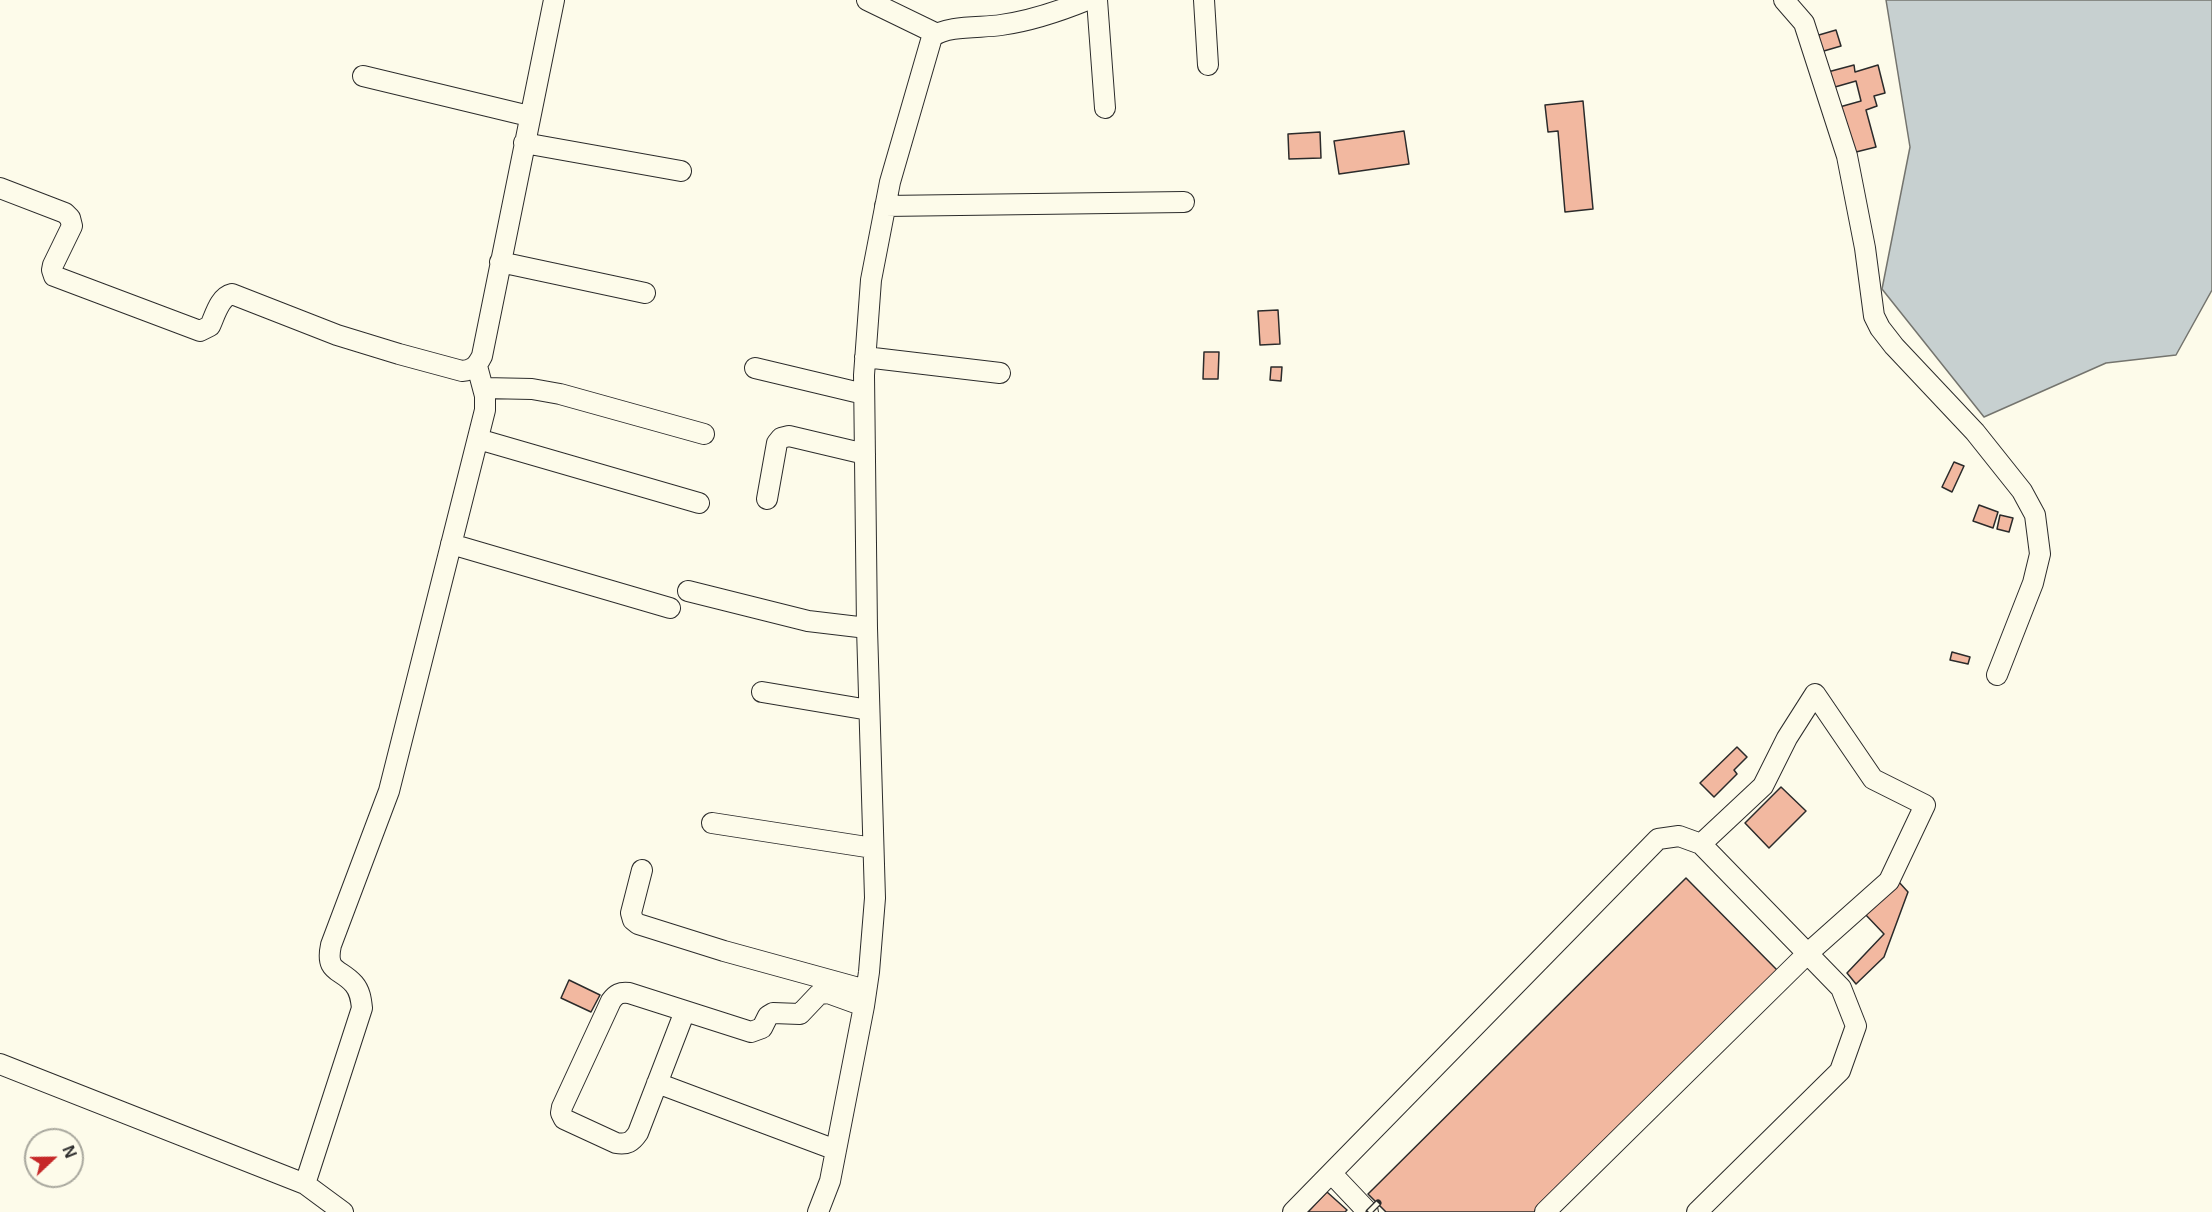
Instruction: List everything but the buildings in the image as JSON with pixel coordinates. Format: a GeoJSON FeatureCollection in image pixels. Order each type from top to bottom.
{"type":"FeatureCollection","features":[{"type":"Feature","properties":{"kind":"street"},"geometry":{"type":"LineString","coordinates":[[0,188],[65,213],[70,218],[71,230],[53,265],[54,276],[200,331],[210,326],[222,299],[231,294],[337,335],[462,371],[470,370],[477,366],[482,356],[554,0]]}},
{"type":"Feature","properties":{"kind":"street"},"geometry":{"type":"LineString","coordinates":[[867,0],[937,34],[1033,18],[1087,0]]}},
{"type":"Feature","properties":{"kind":"street"},"geometry":{"type":"LineString","coordinates":[[1097,0],[1105,108]]}},
{"type":"Feature","properties":{"kind":"street"},"geometry":{"type":"LineString","coordinates":[[1204,0],[1208,64]]}},
{"type":"Feature","properties":{"kind":"street"},"geometry":{"type":"LineString","coordinates":[[1784,0],[1804,23],[1847,156],[1865,248],[1874,316],[1894,346],[1975,432],[2022,491],[2035,515],[2040,554],[2033,584],[1997,675]]}},
{"type":"Feature","properties":{"kind":"street"},"geometry":{"type":"LineString","coordinates":[[818,1212],[830,1181],[837,1150],[865,998],[875,898],[867,628],[864,393],[871,280],[890,182],[930,42],[937,34]]}},
{"type":"Feature","properties":{"kind":"street"},"geometry":{"type":"LineString","coordinates":[[363,76],[529,116]]}},
{"type":"Feature","properties":{"kind":"street"},"geometry":{"type":"LineString","coordinates":[[524,143],[681,171]]}},
{"type":"Feature","properties":{"kind":"street"},"geometry":{"type":"LineString","coordinates":[[885,206],[1184,201]]}},
{"type":"Feature","properties":{"kind":"street"},"geometry":{"type":"LineString","coordinates":[[500,262],[645,293]]}},
{"type":"Feature","properties":{"kind":"street"},"geometry":{"type":"LineString","coordinates":[[865,357],[1000,373]]}},
{"type":"Feature","properties":{"kind":"street"},"geometry":{"type":"LineString","coordinates":[[305,1184],[362,1008],[360,994],[353,983],[336,971],[331,964],[329,955],[331,945],[389,791],[478,439],[484,410],[484,388],[477,366]]}},
{"type":"Feature","properties":{"kind":"street"},"geometry":{"type":"LineString","coordinates":[[755,368],[864,393]]}},
{"type":"Feature","properties":{"kind":"street"},"geometry":{"type":"LineString","coordinates":[[484,388],[532,389],[560,394],[704,434]]}},
{"type":"Feature","properties":{"kind":"street"},"geometry":{"type":"LineString","coordinates":[[767,499],[777,443],[781,438],[789,436],[865,454]]}},
{"type":"Feature","properties":{"kind":"street"},"geometry":{"type":"LineString","coordinates":[[478,439],[699,503]]}},
{"type":"Feature","properties":{"kind":"street"},"geometry":{"type":"LineString","coordinates":[[451,544],[670,608]]}},
{"type":"Feature","properties":{"kind":"street"},"geometry":{"type":"LineString","coordinates":[[688,591],[808,621],[867,628]]}},
{"type":"Feature","properties":{"kind":"street"},"geometry":{"type":"LineString","coordinates":[[762,692],[869,710]]}},
{"type":"Feature","properties":{"kind":"street"},"geometry":{"type":"LineString","coordinates":[[1545,1212],[1807,954],[1889,881],[1924,805],[1873,778],[1815,694],[1787,738],[1762,786],[1701,844]]}},
{"type":"Feature","properties":{"kind":"street"},"geometry":{"type":"LineString","coordinates":[[712,823],[873,848]]}},
{"type":"Feature","properties":{"kind":"street"},"geometry":{"type":"LineString","coordinates":[[1293,1212],[1658,839],[1679,836],[1701,844],[1841,988],[1856,1026],[1840,1071],[1697,1212]]}},
{"type":"Feature","properties":{"kind":"street"},"geometry":{"type":"LineString","coordinates":[[642,870],[631,913],[633,920],[638,924],[865,998]]}},
{"type":"Feature","properties":{"kind":"street"},"geometry":{"type":"LineString","coordinates":[[685,1011],[633,1141],[625,1144],[616,1143],[564,1119],[561,1113],[567,1096],[615,996],[622,992],[628,993],[685,1011],[751,1032],[762,1028],[768,1016],[773,1012],[800,1014],[819,994],[865,998]]}},
{"type":"Feature","properties":{"kind":"street"},"geometry":{"type":"LineString","coordinates":[[0,1064],[305,1184],[343,1212]]}},
{"type":"Feature","properties":{"kind":"street"},"geometry":{"type":"LineString","coordinates":[[657,1083],[837,1150]]}},
{"type":"Feature","properties":{"kind":"street"},"geometry":{"type":"LineString","coordinates":[[1332,1173],[1368,1212]]}},
{"type":"Feature","properties":{"kind":"shaded area"},"geometry":{"type":"Polygon","coordinates":[[[1886,0],[2212,0],[2212,290],[2176,355],[2106,363],[1984,417],[1882,289],[1910,147],[1886,0]]]}},
{"type":"Feature","properties":{"kind":"railway"},"geometry":{"type":"LineString","coordinates":[[1369,1212],[1378,1203]]}}]}
